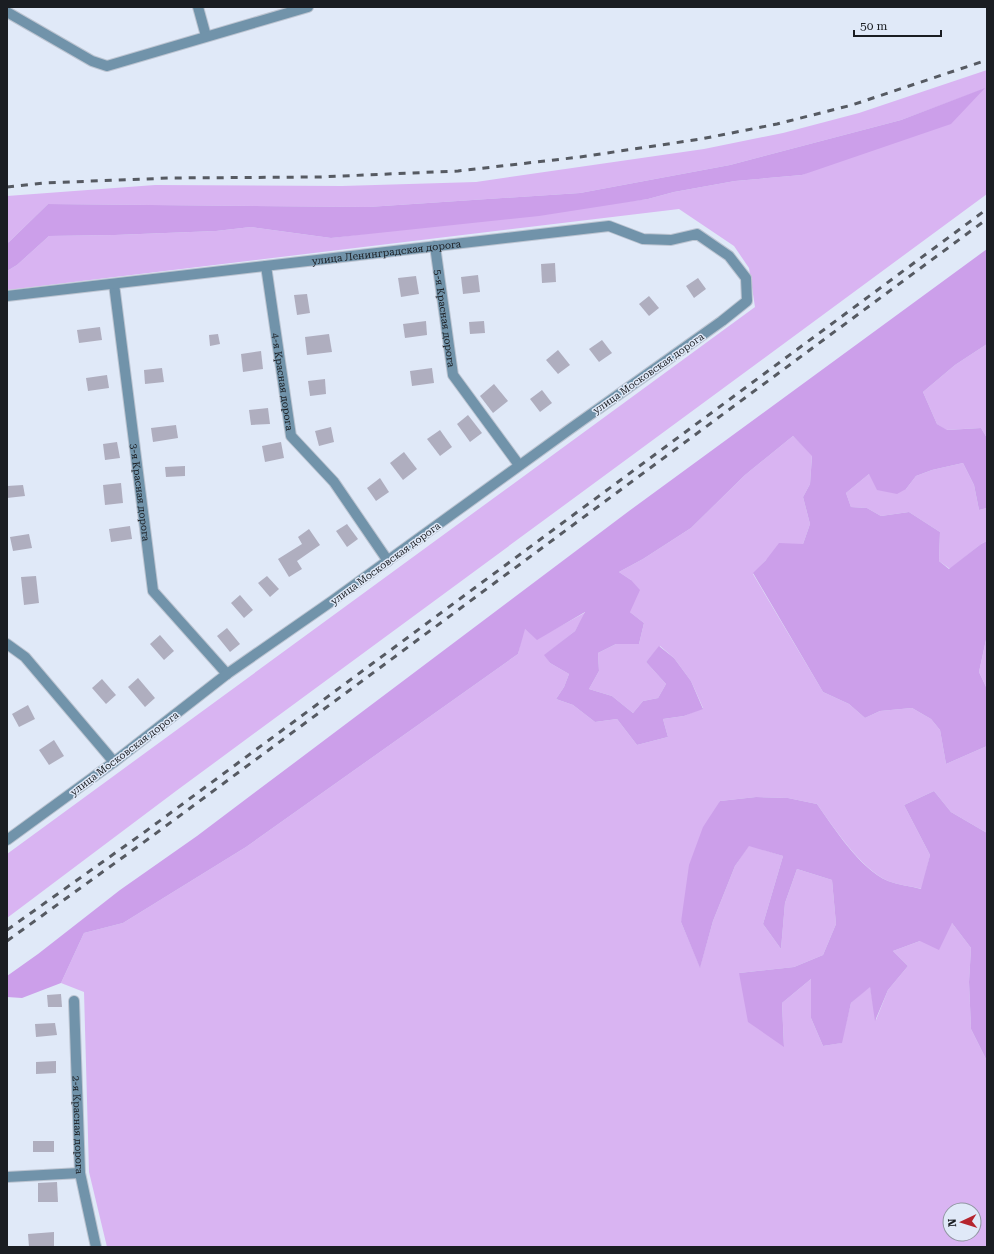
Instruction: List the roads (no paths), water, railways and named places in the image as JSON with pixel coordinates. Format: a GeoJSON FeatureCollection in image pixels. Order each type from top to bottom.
{"type":"FeatureCollection","features":[{"type":"Feature","properties":{"kind":"street"},"geometry":{"type":"LineString","coordinates":[[198,7],[206,36]]}},
{"type":"Feature","properties":{"kind":"street"},"geometry":{"type":"LineString","coordinates":[[7,12],[92,61],[107,66],[308,7]]}},
{"type":"Feature","properties":{"kind":"street","name":"улица Ленинградская дорога"},"geometry":{"type":"LineString","coordinates":[[7,296],[609,226],[643,239],[671,240],[697,234],[729,256],[746,278]]}},
{"type":"Feature","properties":{"kind":"street","name":"5-я Красная дорога"},"geometry":{"type":"LineString","coordinates":[[435,246],[453,375],[520,465]]}},
{"type":"Feature","properties":{"kind":"street","name":"4-я Красная дорога"},"geometry":{"type":"LineString","coordinates":[[266,266],[291,436],[334,482],[388,561]]}},
{"type":"Feature","properties":{"kind":"street","name":"улица Московская дорога"},"geometry":{"type":"LineString","coordinates":[[7,840],[114,762],[227,674],[388,561],[747,302],[746,278]]}},
{"type":"Feature","properties":{"kind":"street","name":"3-я Красная дорога"},"geometry":{"type":"LineString","coordinates":[[114,284],[153,591],[227,674]]}},
{"type":"Feature","properties":{"kind":"street"},"geometry":{"type":"LineString","coordinates":[[7,644],[25,657],[114,762]]}},
{"type":"Feature","properties":{"kind":"street","name":"2-я Красная дорога"},"geometry":{"type":"LineString","coordinates":[[74,1001],[80,1173],[96,1247]]}},
{"type":"Feature","properties":{"kind":"street"},"geometry":{"type":"LineString","coordinates":[[7,1177],[80,1173]]}},
{"type":"Feature","properties":{"kind":"railway"},"geometry":{"type":"LineString","coordinates":[[7,187],[43,183],[170,178],[319,177],[458,171],[580,157],[701,139],[777,124],[852,105],[987,60]]}},
{"type":"Feature","properties":{"kind":"railway"},"geometry":{"type":"LineString","coordinates":[[7,930],[146,831],[987,209]]}},
{"type":"Feature","properties":{"kind":"railway"},"geometry":{"type":"LineString","coordinates":[[7,941],[151,837],[987,219]]}}]}
